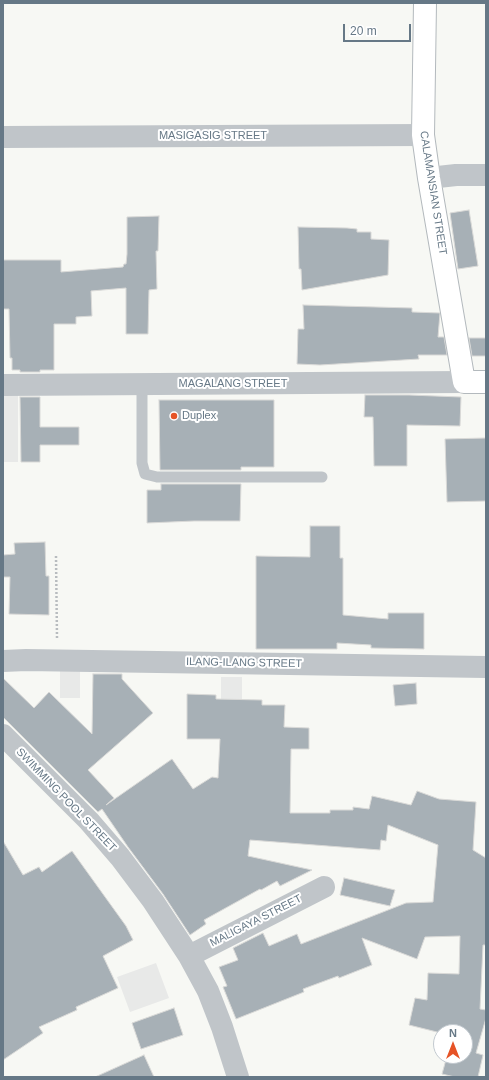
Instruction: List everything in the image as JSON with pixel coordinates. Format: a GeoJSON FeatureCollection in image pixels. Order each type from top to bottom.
{"type":"FeatureCollection","features":[{"type":"Feature","properties":{"kind":"street","name":"CALAMANSIAN STREET"},"geometry":{"type":"LineString","coordinates":[[424,3],[423,135],[464,382]]}},
{"type":"Feature","properties":{"kind":"street","name":"MASIGASIG STREET"},"geometry":{"type":"LineString","coordinates":[[3,136],[423,135]]}},
{"type":"Feature","properties":{"kind":"street"},"geometry":{"type":"LineString","coordinates":[[429,178],[456,175],[486,175]]}},
{"type":"Feature","properties":{"kind":"street"},"geometry":{"type":"LineString","coordinates":[[464,382],[486,382]]}},
{"type":"Feature","properties":{"kind":"street","name":"MAGALANG STREET"},"geometry":{"type":"LineString","coordinates":[[3,385],[464,382]]}},
{"type":"Feature","properties":{"kind":"street","name":"ILANG-ILANG STREET"},"geometry":{"type":"LineString","coordinates":[[3,660],[486,667]]}},
{"type":"Feature","properties":{"kind":"street","name":"SWIMMING POOL STREET"},"geometry":{"type":"LineString","coordinates":[[3,735],[89,821],[120,857],[153,901],[189,956],[208,991],[222,1027],[238,1077]]}},
{"type":"Feature","properties":{"kind":"street","name":"MALIGAYA STREET"},"geometry":{"type":"LineString","coordinates":[[189,956],[324,887]]}},
{"type":"Feature","properties":{"kind":"lane"},"geometry":{"type":"LineString","coordinates":[[142,385],[142,463],[145,474],[157,477],[322,477]]}},
{"type":"Feature","properties":{"kind":"path"},"geometry":{"type":"LineString","coordinates":[[56,556],[57,660]]}},
{"type":"Feature","properties":{"kind":"shaded area"},"geometry":{"type":"Polygon","coordinates":[[[3,394],[18,394],[18,462],[3,462],[3,394]]]}},
{"type":"Feature","properties":{"kind":"shaded area"},"geometry":{"type":"Polygon","coordinates":[[[60,669],[80,669],[80,698],[60,698],[60,669]]]}},
{"type":"Feature","properties":{"kind":"shaded area"},"geometry":{"type":"Polygon","coordinates":[[[221,677],[242,677],[242,730],[221,730],[221,677]]]}},
{"type":"Feature","properties":{"kind":"shaded area"},"geometry":{"type":"Polygon","coordinates":[[[156,963],[169,998],[130,1012],[117,977],[156,963]]]}},
{"type":"Feature","properties":{"kind":"building"},"geometry":{"type":"Polygon","coordinates":[[[469,210],[478,266],[458,269],[450,213],[469,210]]]}},
{"type":"Feature","properties":{"kind":"building"},"geometry":{"type":"Polygon","coordinates":[[[159,216],[158,251],[156,251],[157,289],[149,290],[148,334],[126,334],[126,288],[91,291],[92,316],[76,317],[76,324],[54,324],[54,370],[20,372],[20,370],[12,370],[12,358],[10,358],[9,309],[3,309],[3,260],[61,260],[61,272],[123,267],[124,264],[126,264],[127,254],[127,217],[159,216]]]}},
{"type":"Feature","properties":{"kind":"building"},"geometry":{"type":"Polygon","coordinates":[[[298,227],[357,229],[357,232],[371,232],[371,239],[389,240],[388,275],[302,290],[301,269],[299,269],[298,227]]]}},
{"type":"Feature","properties":{"kind":"building"},"geometry":{"type":"Polygon","coordinates":[[[303,305],[412,308],[412,312],[440,313],[438,337],[444,337],[447,355],[418,355],[419,359],[320,365],[297,364],[298,329],[304,329],[303,305]]]}},
{"type":"Feature","properties":{"kind":"building"},"geometry":{"type":"Polygon","coordinates":[[[469,338],[486,338],[486,356],[472,356],[469,338]]]}},
{"type":"Feature","properties":{"kind":"building"},"geometry":{"type":"Polygon","coordinates":[[[365,395],[461,397],[460,426],[407,425],[407,466],[374,466],[373,417],[364,417],[365,395]]]}},
{"type":"Feature","properties":{"kind":"building"},"geometry":{"type":"Polygon","coordinates":[[[20,397],[40,397],[40,427],[79,427],[79,445],[40,445],[40,462],[21,462],[20,397]]]}},
{"type":"Feature","properties":{"kind":"building"},"geometry":{"type":"Polygon","coordinates":[[[159,400],[274,400],[274,467],[241,467],[241,470],[160,470],[159,400]]]}},
{"type":"Feature","properties":{"kind":"building"},"geometry":{"type":"Polygon","coordinates":[[[486,438],[486,501],[447,502],[445,439],[486,438]]]}},
{"type":"Feature","properties":{"kind":"building"},"geometry":{"type":"Polygon","coordinates":[[[161,484],[241,484],[240,521],[147,523],[147,490],[161,490],[161,484]]]}},
{"type":"Feature","properties":{"kind":"building"},"geometry":{"type":"Polygon","coordinates":[[[310,526],[340,526],[340,558],[343,558],[343,615],[388,619],[388,613],[424,613],[424,649],[371,648],[371,645],[337,643],[337,649],[256,649],[256,556],[310,557],[310,526]]]}},
{"type":"Feature","properties":{"kind":"building"},"geometry":{"type":"Polygon","coordinates":[[[45,542],[46,576],[49,576],[49,615],[9,614],[10,577],[3,577],[3,555],[15,554],[14,543],[45,542]]]}},
{"type":"Feature","properties":{"kind":"building"},"geometry":{"type":"Polygon","coordinates":[[[93,674],[122,674],[122,679],[153,713],[88,770],[114,798],[106,805],[172,759],[193,789],[212,777],[218,778],[220,739],[187,739],[187,694],[216,695],[216,699],[262,700],[262,705],[285,705],[284,727],[309,728],[309,749],[291,749],[290,813],[330,813],[330,810],[353,810],[353,807],[369,809],[372,796],[411,805],[417,791],[439,799],[476,802],[473,850],[486,858],[486,945],[483,945],[480,1009],[486,1010],[486,1018],[476,1053],[483,1055],[478,1077],[455,1077],[442,1074],[445,1064],[473,1064],[473,1024],[433,1024],[433,1031],[409,1025],[415,998],[427,1000],[428,973],[459,974],[460,936],[425,937],[417,959],[362,938],[372,965],[339,978],[338,976],[303,989],[304,992],[236,1019],[223,987],[227,986],[219,967],[238,960],[233,948],[263,933],[269,946],[297,934],[301,944],[406,903],[433,902],[438,845],[388,825],[386,841],[381,840],[380,850],[250,840],[248,856],[312,870],[280,886],[277,881],[261,890],[260,889],[204,920],[206,924],[190,935],[163,894],[102,809],[98,812],[3,717],[3,678],[34,708],[49,692],[92,734],[93,674]]]}},
{"type":"Feature","properties":{"kind":"building"},"geometry":{"type":"Polygon","coordinates":[[[416,683],[417,704],[395,706],[393,685],[416,683]]]}},
{"type":"Feature","properties":{"kind":"building"},"geometry":{"type":"Polygon","coordinates":[[[3,841],[23,875],[39,867],[42,872],[72,851],[126,926],[133,940],[103,956],[118,988],[76,1007],[77,1010],[39,1027],[43,1033],[3,1060],[3,841]]]}},
{"type":"Feature","properties":{"kind":"building"},"geometry":{"type":"Polygon","coordinates":[[[344,878],[395,890],[390,906],[340,895],[344,878]]]}},
{"type":"Feature","properties":{"kind":"building"},"geometry":{"type":"Polygon","coordinates":[[[174,1008],[183,1035],[141,1049],[132,1023],[174,1008]]]}},
{"type":"Feature","properties":{"kind":"building"},"geometry":{"type":"Polygon","coordinates":[[[144,1055],[154,1077],[95,1077],[144,1055]]]}},
{"type":"Feature","properties":{"kind":"place","name":"Duplex"},"geometry":{"type":"Point","coordinates":[174,416]}}]}
